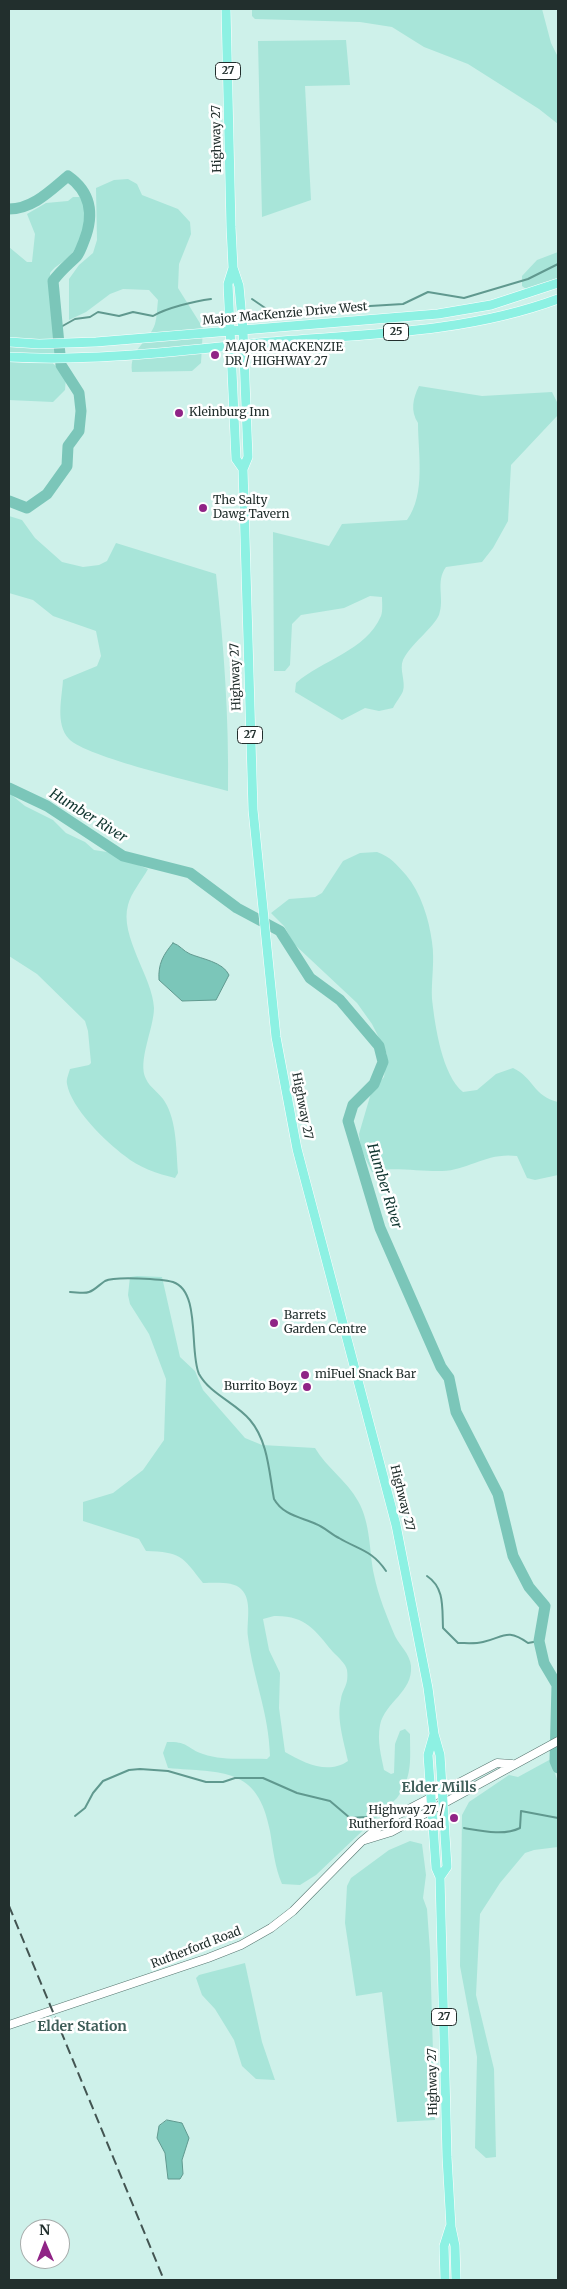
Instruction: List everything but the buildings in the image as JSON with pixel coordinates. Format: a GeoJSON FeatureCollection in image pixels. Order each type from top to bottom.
{"type":"FeatureCollection","features":[{"type":"Feature","properties":{"kind":"main road","name":"Highway 27"},"geometry":{"type":"LineString","coordinates":[[226,9],[234,268],[239,286],[243,330],[248,457],[242,469],[252,791],[265,947],[276,1037],[297,1148],[396,1525],[428,1688],[434,1734],[440,1754],[444,1803],[447,1867],[440,1877]]}},
{"type":"Feature","properties":{"kind":"main road","name":"Highway 27"},"geometry":{"type":"LineString","coordinates":[[234,268],[228,284],[236,459],[242,469]]}},
{"type":"Feature","properties":{"kind":"main road","name":"Major MacKenzie Drive West"},"geometry":{"type":"LineString","coordinates":[[9,342],[39,344],[96,342],[438,314],[490,305],[558,283]]}},
{"type":"Feature","properties":{"kind":"main road","name":"25"},"geometry":{"type":"LineString","coordinates":[[9,357],[40,359],[185,350],[451,326],[513,314],[558,299]]}},
{"type":"Feature","properties":{"kind":"main road","name":"Highway 27"},"geometry":{"type":"LineString","coordinates":[[434,1734],[428,1755],[436,1868],[440,1877],[451,2227],[456,2246],[456,2280]]}},
{"type":"Feature","properties":{"kind":"main road","name":"Rutherford Road"},"geometry":{"type":"LineString","coordinates":[[361,1842],[391,1832],[502,1773],[512,1764],[558,1741]]}},
{"type":"Feature","properties":{"kind":"main road","name":"Rutherford Road"},"geometry":{"type":"LineString","coordinates":[[9,2026],[241,1945],[271,1928],[293,1911],[361,1842],[386,1821],[497,1763],[512,1764]]}},
{"type":"Feature","properties":{"kind":"main road","name":"Highway 27"},"geometry":{"type":"LineString","coordinates":[[445,2280],[444,2246],[451,2227]]}},
{"type":"Feature","properties":{"kind":"shaded area"},"geometry":{"type":"Polygon","coordinates":[[[252,9],[542,9],[551,43],[558,57],[558,124],[539,109],[468,64],[424,47],[392,27],[360,22],[255,19],[252,16],[252,9]]]}},
{"type":"Feature","properties":{"kind":"shaded area"},"geometry":{"type":"Polygon","coordinates":[[[346,40],[350,85],[305,86],[311,200],[262,217],[258,41],[346,40]]]}},
{"type":"Feature","properties":{"kind":"shaded area"},"geometry":{"type":"Polygon","coordinates":[[[128,179],[137,184],[142,195],[178,209],[190,222],[191,234],[179,264],[178,288],[203,328],[201,363],[192,371],[132,372],[133,357],[156,321],[158,300],[149,290],[123,289],[110,294],[86,312],[69,320],[69,279],[79,265],[93,253],[97,240],[96,188],[114,180],[128,179]]]}},
{"type":"Feature","properties":{"kind":"shaded area"},"geometry":{"type":"Polygon","coordinates":[[[73,197],[80,197],[86,203],[86,219],[83,234],[71,254],[50,273],[51,286],[57,298],[58,342],[56,352],[48,358],[66,377],[65,390],[53,402],[9,400],[9,247],[27,262],[32,262],[35,234],[27,214],[46,203],[68,201],[73,197]]]}},
{"type":"Feature","properties":{"kind":"shaded area"},"geometry":{"type":"Polygon","coordinates":[[[558,252],[558,282],[526,289],[522,286],[522,276],[537,260],[558,252]]]}},
{"type":"Feature","properties":{"kind":"shaded area"},"geometry":{"type":"Polygon","coordinates":[[[419,386],[482,396],[552,392],[558,404],[558,415],[511,465],[508,521],[493,548],[482,562],[446,567],[441,578],[441,609],[439,615],[403,660],[403,691],[393,708],[379,711],[365,708],[342,720],[295,692],[296,683],[354,647],[365,638],[381,616],[382,597],[370,596],[344,608],[301,615],[292,624],[290,665],[285,671],[274,671],[273,532],[329,546],[342,524],[407,520],[413,510],[419,486],[418,423],[413,409],[415,395],[419,386]]]}},
{"type":"Feature","properties":{"kind":"shaded area"},"geometry":{"type":"Polygon","coordinates":[[[9,516],[22,520],[35,538],[62,562],[83,567],[99,565],[107,561],[116,543],[216,574],[225,682],[228,791],[169,776],[97,754],[69,739],[62,726],[61,718],[63,680],[97,666],[101,656],[96,631],[53,616],[33,600],[9,593],[9,516]]]}},
{"type":"Feature","properties":{"kind":"shaded area"},"geometry":{"type":"Polygon","coordinates":[[[9,793],[25,806],[53,820],[66,833],[85,842],[94,850],[107,852],[148,869],[129,900],[126,917],[132,943],[152,996],[154,1008],[143,1064],[144,1072],[152,1088],[165,1102],[172,1118],[178,1173],[175,1178],[148,1170],[130,1160],[108,1142],[82,1114],[70,1093],[67,1078],[70,1069],[91,1063],[88,1031],[85,1021],[37,974],[9,956],[9,793]]]}},
{"type":"Feature","properties":{"kind":"shaded area"},"geometry":{"type":"Polygon","coordinates":[[[377,852],[390,859],[406,875],[420,898],[426,915],[433,949],[432,999],[435,1023],[441,1049],[450,1074],[463,1092],[477,1090],[496,1074],[513,1068],[520,1072],[543,1096],[558,1102],[558,1175],[535,1180],[527,1178],[517,1156],[506,1155],[452,1170],[386,1169],[372,1172],[361,1149],[359,1134],[371,1093],[384,1077],[387,1054],[372,1024],[357,1003],[294,944],[284,926],[271,913],[289,899],[315,897],[322,893],[343,861],[360,853],[377,852]]]}},
{"type":"Feature","properties":{"kind":"shaded area"},"geometry":{"type":"Polygon","coordinates":[[[173,943],[188,953],[217,964],[226,971],[229,975],[216,1000],[182,1001],[159,980],[159,969],[162,960],[173,943]]]}},
{"type":"Feature","properties":{"kind":"shaded area"},"geometry":{"type":"Polygon","coordinates":[[[130,1277],[162,1277],[180,1357],[195,1371],[203,1390],[245,1438],[262,1445],[315,1448],[353,1494],[365,1519],[374,1575],[380,1598],[395,1636],[410,1662],[408,1683],[387,1710],[379,1731],[384,1770],[391,1774],[394,1773],[395,1744],[400,1731],[405,1729],[410,1734],[410,1760],[406,1782],[397,1798],[316,1875],[300,1885],[282,1884],[264,1810],[257,1794],[247,1784],[235,1777],[221,1773],[168,1768],[163,1753],[167,1742],[174,1742],[183,1744],[197,1752],[218,1758],[267,1759],[270,1756],[267,1725],[250,1652],[248,1605],[245,1594],[238,1586],[223,1583],[203,1583],[185,1561],[174,1554],[146,1551],[139,1539],[83,1521],[83,1502],[113,1493],[143,1470],[164,1440],[166,1379],[149,1334],[130,1304],[128,1295],[130,1277]],[[285,1616],[263,1619],[269,1650],[280,1673],[279,1708],[285,1752],[316,1766],[332,1767],[340,1765],[348,1761],[339,1714],[342,1695],[347,1683],[346,1668],[321,1637],[308,1625],[302,1621],[285,1616]]]}},
{"type":"Feature","properties":{"kind":"shaded area"},"geometry":{"type":"Polygon","coordinates":[[[551,1759],[558,1783],[558,1847],[525,1853],[500,1883],[480,1914],[476,1995],[494,2069],[496,2157],[486,2158],[475,2148],[477,2057],[460,1966],[462,1815],[469,1802],[509,1775],[518,1777],[551,1759]]]}},
{"type":"Feature","properties":{"kind":"shaded area"},"geometry":{"type":"Polygon","coordinates":[[[410,1841],[422,1844],[426,1875],[423,1898],[427,1909],[430,1951],[435,2120],[397,2122],[382,1992],[356,1996],[345,1923],[347,1886],[351,1878],[389,1850],[410,1841]]]}},
{"type":"Feature","properties":{"kind":"shaded area"},"geometry":{"type":"Polygon","coordinates":[[[245,1963],[262,2042],[275,2080],[256,2079],[242,2066],[234,2040],[215,2009],[202,1995],[196,1978],[199,1975],[245,1963]]]}},
{"type":"Feature","properties":{"kind":"shaded area"},"geometry":{"type":"Polygon","coordinates":[[[167,2120],[182,2123],[189,2138],[182,2160],[183,2174],[180,2179],[168,2179],[165,2153],[157,2138],[159,2126],[167,2120]]]}},
{"type":"Feature","properties":{"kind":"waterway","name":"Humber River"},"geometry":{"type":"LineString","coordinates":[[9,209],[26,206],[34,202],[68,176],[82,190],[86,197],[90,214],[87,232],[79,253],[53,281],[61,365],[79,393],[81,411],[79,431],[68,446],[67,466],[47,494],[27,508],[9,501]]}},
{"type":"Feature","properties":{"kind":"waterway"},"geometry":{"type":"LineString","coordinates":[[252,299],[271,312],[403,304],[428,292],[464,298],[528,279],[558,264]]}},
{"type":"Feature","properties":{"kind":"waterway"},"geometry":{"type":"LineString","coordinates":[[59,328],[75,319],[90,317],[98,312],[119,316],[133,312],[153,316],[181,305],[211,299]]}},
{"type":"Feature","properties":{"kind":"waterway","name":"Humber River"},"geometry":{"type":"LineString","coordinates":[[9,788],[47,806],[123,856],[190,873],[237,908],[280,931],[310,978],[340,1000],[379,1046],[383,1062],[374,1084],[353,1105],[348,1121],[380,1228],[441,1367],[449,1378],[456,1412],[498,1494],[513,1556],[529,1587],[545,1606],[539,1641],[544,1663],[557,1685],[555,1761],[558,1768]]}},
{"type":"Feature","properties":{"kind":"waterway"},"geometry":{"type":"LineString","coordinates":[[70,1292],[87,1293],[110,1279],[139,1278],[167,1281],[173,1282],[182,1288],[191,1309],[196,1364],[199,1374],[216,1393],[238,1408],[256,1428],[264,1447],[274,1499],[287,1512],[319,1525],[370,1554],[386,1571]]}},
{"type":"Feature","properties":{"kind":"waterway"},"geometry":{"type":"LineString","coordinates":[[427,1576],[433,1581],[440,1592],[443,1628],[458,1643],[480,1643],[506,1635],[521,1638],[528,1643],[539,1641]]}},
{"type":"Feature","properties":{"kind":"waterway"},"geometry":{"type":"LineString","coordinates":[[75,1816],[85,1808],[93,1793],[103,1781],[129,1770],[140,1769],[168,1771],[206,1782],[223,1782],[235,1778],[263,1778],[297,1793],[330,1801],[350,1818],[367,1817],[394,1809]]}},
{"type":"Feature","properties":{"kind":"waterway"},"geometry":{"type":"LineString","coordinates":[[464,1828],[493,1832],[514,1830],[520,1828],[521,1811],[558,1818]]}},
{"type":"Feature","properties":{"kind":"railway"},"geometry":{"type":"LineString","coordinates":[[9,1906],[164,2280]]}},
{"type":"Feature","properties":{"kind":"place","name":"MAJOR MACKENZIE DR / HIGHWAY 27"},"geometry":{"type":"Point","coordinates":[215,355]}},
{"type":"Feature","properties":{"kind":"place","name":"Kleinburg Inn"},"geometry":{"type":"Point","coordinates":[179,413]}},
{"type":"Feature","properties":{"kind":"place","name":"The Salty Dawg Tavern"},"geometry":{"type":"Point","coordinates":[203,508]}},
{"type":"Feature","properties":{"kind":"place","name":"Barrets Garden Centre"},"geometry":{"type":"Point","coordinates":[274,1323]}},
{"type":"Feature","properties":{"kind":"place","name":"miFuel Snack Bar"},"geometry":{"type":"Point","coordinates":[305,1375]}},
{"type":"Feature","properties":{"kind":"place","name":"Burrito Boyz"},"geometry":{"type":"Point","coordinates":[307,1387]}},
{"type":"Feature","properties":{"kind":"place","name":"Highway 27 / Rutherford Road"},"geometry":{"type":"Point","coordinates":[454,1818]}},
{"type":"Feature","properties":{"kind":"district","name":"Elder Mills"},"geometry":{"type":"Point","coordinates":[439,1788]}},
{"type":"Feature","properties":{"kind":"district","name":"Elder Station"},"geometry":{"type":"Point","coordinates":[82,2027]}}]}
